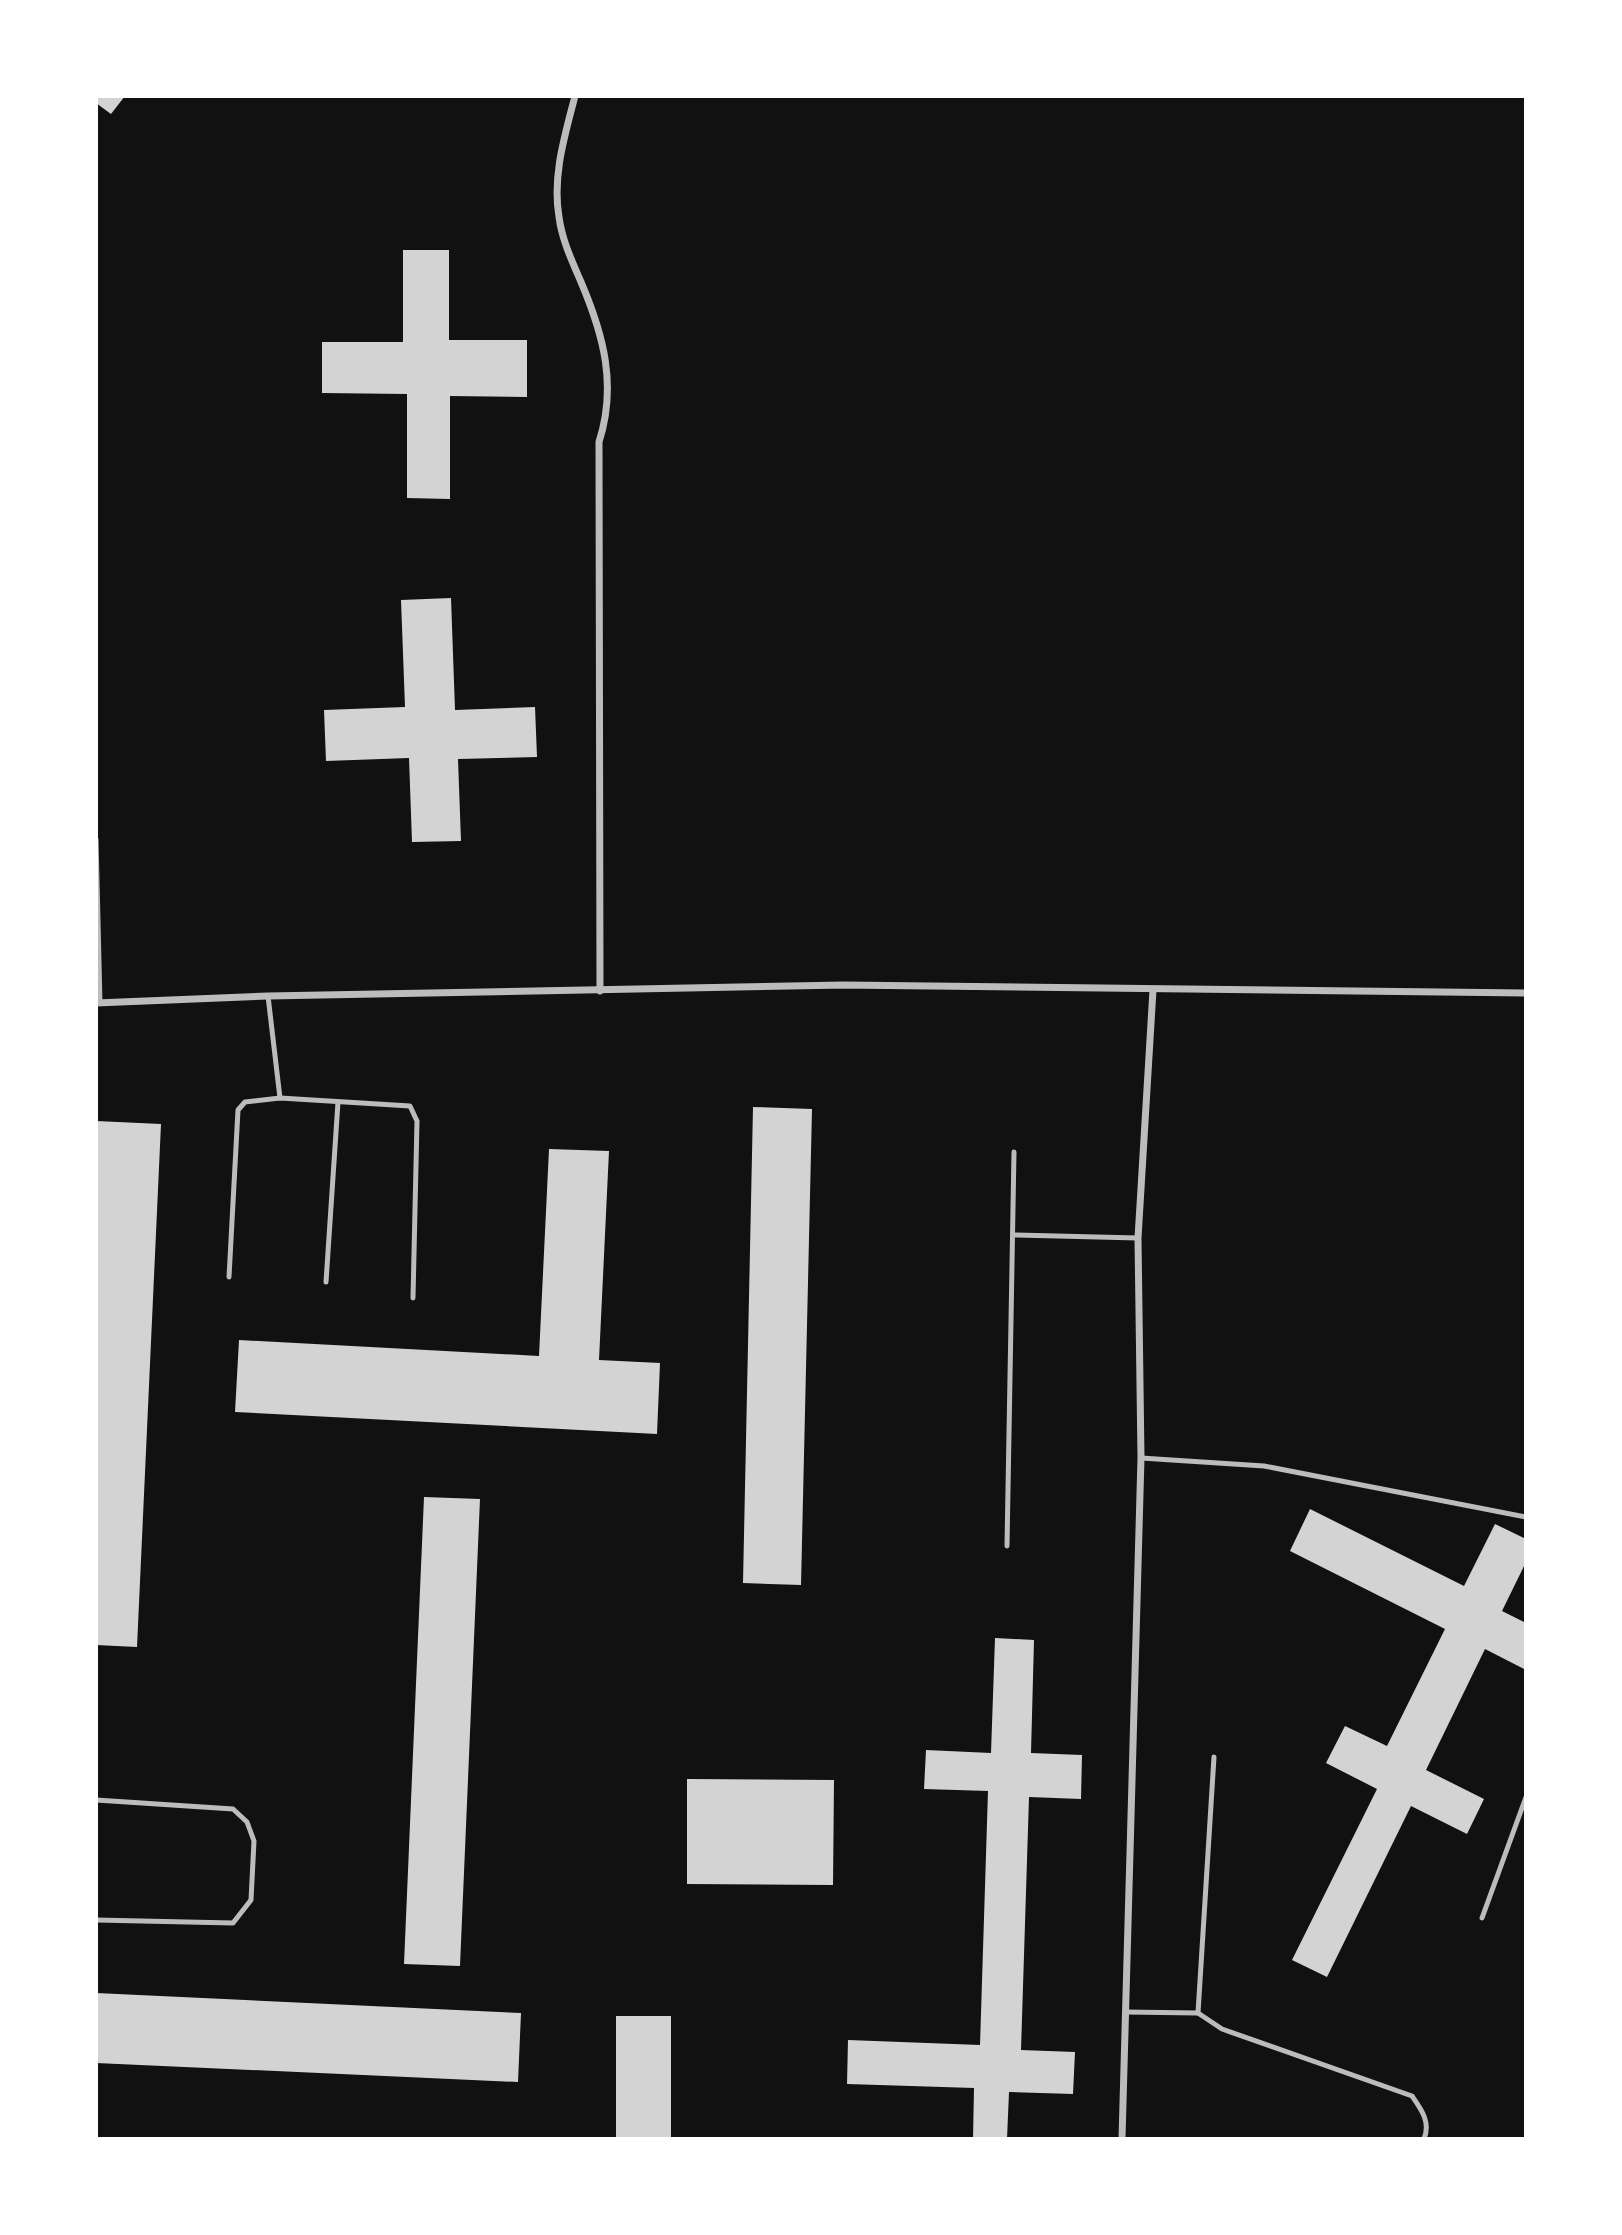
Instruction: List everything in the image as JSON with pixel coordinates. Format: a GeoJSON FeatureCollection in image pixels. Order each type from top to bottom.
{"type":"FeatureCollection","features":[{"type":"Feature","properties":{"kind":"street"},"geometry":{"type":"LineString","coordinates":[[575,96],[560,161],[557,189],[559,216],[566,245],[604,346],[609,388],[608,415],[599,442],[600,991]]}},
{"type":"Feature","properties":{"kind":"street"},"geometry":{"type":"LineString","coordinates":[[98,1003],[268,996],[845,985],[1526,993]]}},
{"type":"Feature","properties":{"kind":"street"},"geometry":{"type":"LineString","coordinates":[[1122,2139],[1141,1458],[1138,1238],[1153,990]]}},
{"type":"Feature","properties":{"kind":"lane"},"geometry":{"type":"LineString","coordinates":[[96,839],[98,1003]]}},
{"type":"Feature","properties":{"kind":"lane"},"geometry":{"type":"LineString","coordinates":[[268,996],[280,1098]]}},
{"type":"Feature","properties":{"kind":"lane"},"geometry":{"type":"LineString","coordinates":[[229,1277],[238,1110],[245,1102],[280,1098],[410,1105],[415,1112],[413,1298]]}},
{"type":"Feature","properties":{"kind":"lane"},"geometry":{"type":"LineString","coordinates":[[326,1282],[338,1102]]}},
{"type":"Feature","properties":{"kind":"lane"},"geometry":{"type":"LineString","coordinates":[[1007,1546],[1014,1152]]}},
{"type":"Feature","properties":{"kind":"lane"},"geometry":{"type":"LineString","coordinates":[[1013,1235],[1138,1238]]}},
{"type":"Feature","properties":{"kind":"lane"},"geometry":{"type":"LineString","coordinates":[[1141,1458],[1264,1466],[1526,1517]]}},
{"type":"Feature","properties":{"kind":"lane"},"geometry":{"type":"LineString","coordinates":[[1198,2013],[1214,1756]]}},
{"type":"Feature","properties":{"kind":"lane"},"geometry":{"type":"LineString","coordinates":[[1482,1918],[1526,1797]]}},
{"type":"Feature","properties":{"kind":"lane"},"geometry":{"type":"LineString","coordinates":[[96,1800],[233,1809],[247,1822],[254,1841],[251,1900],[233,1923],[96,1920]]}},
{"type":"Feature","properties":{"kind":"lane"},"geometry":{"type":"LineString","coordinates":[[1125,2012],[1198,2013],[1222,2029],[1412,2096],[1424,2113],[1424,2139]]}},
{"type":"Feature","properties":{"kind":"building"},"geometry":{"type":"Polygon","coordinates":[[[96,96],[125,96],[111,114],[96,103],[96,96]]]}},
{"type":"Feature","properties":{"kind":"building"},"geometry":{"type":"Polygon","coordinates":[[[403,250],[449,250],[449,340],[527,340],[527,397],[450,396],[450,499],[407,498],[407,394],[322,393],[322,342],[403,342],[403,250]]]}},
{"type":"Feature","properties":{"kind":"building"},"geometry":{"type":"Polygon","coordinates":[[[451,598],[455,710],[535,707],[537,757],[458,759],[461,841],[412,842],[409,758],[326,761],[324,710],[405,707],[401,600],[451,598]]]}},
{"type":"Feature","properties":{"kind":"building"},"geometry":{"type":"Polygon","coordinates":[[[753,1107],[812,1109],[801,1585],[743,1583],[753,1107]]]}},
{"type":"Feature","properties":{"kind":"building"},"geometry":{"type":"Polygon","coordinates":[[[96,1121],[161,1124],[137,1647],[96,1645],[96,1121]]]}},
{"type":"Feature","properties":{"kind":"building"},"geometry":{"type":"Polygon","coordinates":[[[549,1149],[609,1151],[599,1360],[660,1363],[657,1434],[235,1412],[239,1340],[539,1356],[549,1149]]]}},
{"type":"Feature","properties":{"kind":"building"},"geometry":{"type":"Polygon","coordinates":[[[424,1497],[480,1499],[460,1966],[404,1964],[424,1497]]]}},
{"type":"Feature","properties":{"kind":"building"},"geometry":{"type":"Polygon","coordinates":[[[1310,1509],[1464,1586],[1495,1524],[1526,1539],[1526,1562],[1502,1611],[1526,1623],[1526,1670],[1485,1649],[1426,1770],[1484,1799],[1467,1834],[1411,1806],[1327,1977],[1292,1960],[1377,1789],[1326,1763],[1345,1726],[1387,1746],[1445,1629],[1290,1551],[1310,1509]]]}},
{"type":"Feature","properties":{"kind":"building"},"geometry":{"type":"Polygon","coordinates":[[[995,1638],[1034,1640],[1031,1753],[1082,1755],[1081,1799],[1029,1797],[1021,2050],[1075,2052],[1073,2094],[1009,2092],[1007,2139],[973,2139],[974,2088],[847,2084],[848,2040],[980,2045],[988,1791],[924,1789],[926,1750],[991,1753],[995,1638]]]}},
{"type":"Feature","properties":{"kind":"building"},"geometry":{"type":"Polygon","coordinates":[[[687,1779],[834,1780],[833,1885],[687,1884],[687,1779]]]}},
{"type":"Feature","properties":{"kind":"building"},"geometry":{"type":"Polygon","coordinates":[[[96,1993],[521,2013],[518,2082],[96,2063],[96,1993]]]}},
{"type":"Feature","properties":{"kind":"building"},"geometry":{"type":"Polygon","coordinates":[[[616,2016],[671,2016],[671,2139],[616,2139],[616,2016]]]}}]}
